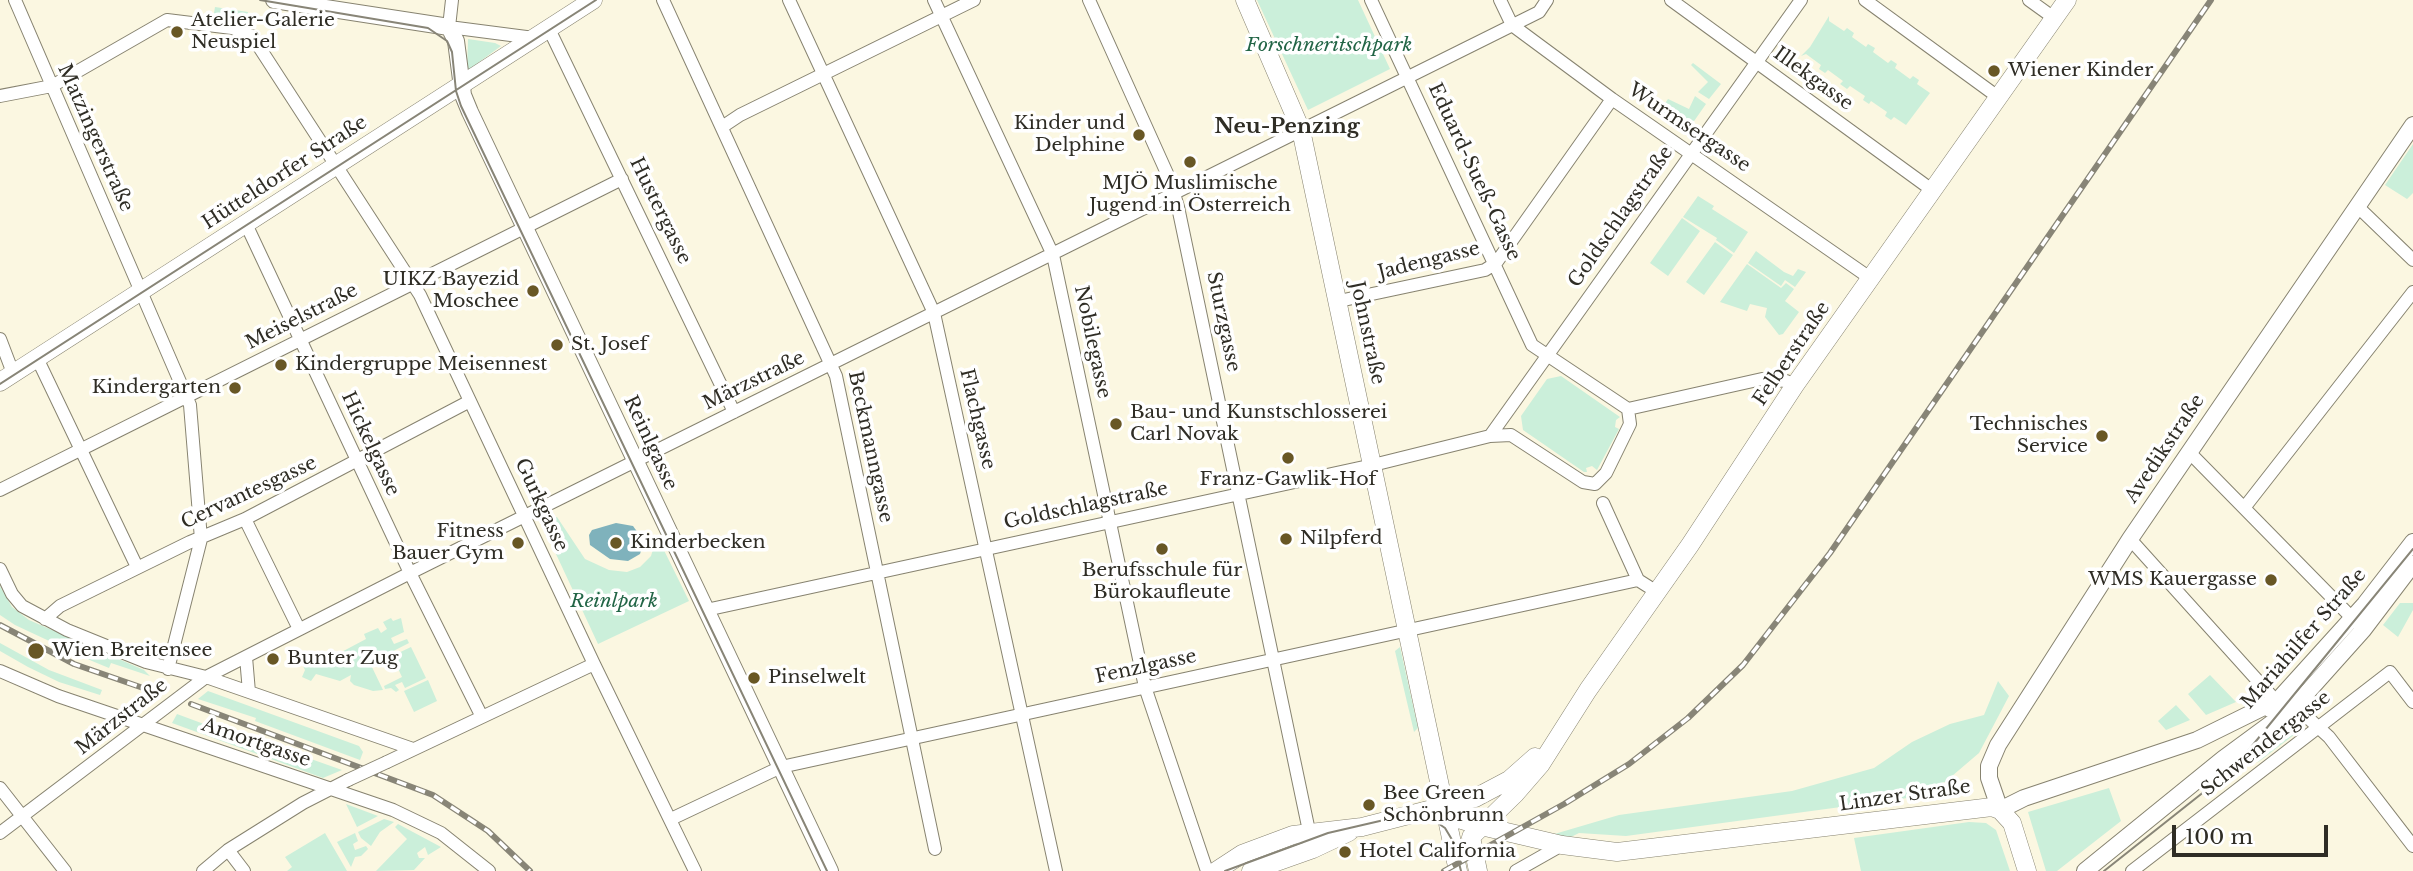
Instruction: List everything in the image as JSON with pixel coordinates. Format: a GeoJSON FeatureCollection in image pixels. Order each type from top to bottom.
{"type":"FeatureCollection","features":[{"type":"Feature","properties":{"kind":"main road","name":"Hütteldorfer Straße"},"geometry":{"type":"LineString","coordinates":[[7,378],[593,0]]}},
{"type":"Feature","properties":{"kind":"main road","name":"Johnstraße"},"geometry":{"type":"LineString","coordinates":[[1245,0],[1301,130],[1458,871]]}},
{"type":"Feature","properties":{"kind":"main road","name":"Felberstraße"},"geometry":{"type":"LineString","coordinates":[[1481,826],[1515,794],[1541,764],[1795,385],[2067,0]]}},
{"type":"Feature","properties":{"kind":"main road","name":"Felberstraße"},"geometry":{"type":"LineString","coordinates":[[1444,807],[1475,798],[1509,780],[1558,735]]}},
{"type":"Feature","properties":{"kind":"main road","name":"Linzer Straße"},"geometry":{"type":"LineString","coordinates":[[1444,807],[1455,818],[1481,826],[1562,845],[1605,851],[1654,849],[1978,807],[2000,810]]}},
{"type":"Feature","properties":{"kind":"main road"},"geometry":{"type":"LineString","coordinates":[[1216,871],[1242,854],[1309,831],[1362,827],[1444,807]]}},
{"type":"Feature","properties":{"kind":"main road"},"geometry":{"type":"LineString","coordinates":[[2000,810],[2012,823],[2027,871]]}},
{"type":"Feature","properties":{"kind":"main road"},"geometry":{"type":"LineString","coordinates":[[1478,871],[1471,837],[1481,826]]}},
{"type":"Feature","properties":{"kind":"main road"},"geometry":{"type":"LineString","coordinates":[[1251,871],[1313,849],[1362,827]]}},
{"type":"Feature","properties":{"kind":"street","name":"Matzingerstraße"},"geometry":{"type":"LineString","coordinates":[[15,0],[190,405],[201,539],[168,669]]}},
{"type":"Feature","properties":{"kind":"street"},"geometry":{"type":"LineString","coordinates":[[274,0],[449,27],[541,33]]}},
{"type":"Feature","properties":{"kind":"street"},"geometry":{"type":"LineString","coordinates":[[449,27],[452,0]]}},
{"type":"Feature","properties":{"kind":"street","name":"Beckmanngasse"},"geometry":{"type":"LineString","coordinates":[[663,0],[832,363],[936,849]]}},
{"type":"Feature","properties":{"kind":"street","name":"Flachgasse"},"geometry":{"type":"LineString","coordinates":[[789,0],[934,313],[1056,871]]}},
{"type":"Feature","properties":{"kind":"street","name":"Nobilegasse"},"geometry":{"type":"LineString","coordinates":[[934,0],[1053,255],[1112,520],[1145,687],[1206,871]]}},
{"type":"Feature","properties":{"kind":"street"},"geometry":{"type":"LineString","coordinates":[[722,127],[740,115],[974,0]]}},
{"type":"Feature","properties":{"kind":"street","name":"Sturzgasse"},"geometry":{"type":"LineString","coordinates":[[1089,0],[1174,193],[1240,493],[1309,831]]}},
{"type":"Feature","properties":{"kind":"street","name":"Eduard-Sueß-Gasse"},"geometry":{"type":"LineString","coordinates":[[1371,0],[1532,345],[1628,409]]}},
{"type":"Feature","properties":{"kind":"street","name":"Wurmsergasse"},"geometry":{"type":"LineString","coordinates":[[1500,0],[1512,25],[1612,99],[1870,278]]}},
{"type":"Feature","properties":{"kind":"street","name":"Märzstraße"},"geometry":{"type":"LineString","coordinates":[[0,833],[206,677],[1539,12],[1547,0]]}},
{"type":"Feature","properties":{"kind":"street","name":"Illekgasse"},"geometry":{"type":"LineString","coordinates":[[1671,0],[1932,190]]}},
{"type":"Feature","properties":{"kind":"street","name":"Goldschlagstraße"},"geometry":{"type":"LineString","coordinates":[[1490,436],[1801,0]]}},
{"type":"Feature","properties":{"kind":"street"},"geometry":{"type":"LineString","coordinates":[[1865,0],[1998,97]]}},
{"type":"Feature","properties":{"kind":"street"},"geometry":{"type":"LineString","coordinates":[[2029,0],[2054,18]]}},
{"type":"Feature","properties":{"kind":"street","name":"Gurkgasse"},"geometry":{"type":"LineString","coordinates":[[52,86],[158,23],[171,19],[248,32],[336,165],[470,401],[695,871]]}},
{"type":"Feature","properties":{"kind":"street","name":"Reinlgasse"},"geometry":{"type":"LineString","coordinates":[[449,27],[456,41],[461,85],[470,113],[830,871]]}},
{"type":"Feature","properties":{"kind":"street","name":"Hustergasse"},"geometry":{"type":"LineString","coordinates":[[541,33],[622,179],[734,412]]}},
{"type":"Feature","properties":{"kind":"street"},"geometry":{"type":"LineString","coordinates":[[0,96],[52,86]]}},
{"type":"Feature","properties":{"kind":"street","name":"Jadengasse"},"geometry":{"type":"LineString","coordinates":[[1339,301],[1485,270],[1496,263],[1612,99]]}},
{"type":"Feature","properties":{"kind":"street","name":"Avedikstraße"},"geometry":{"type":"LineString","coordinates":[[2000,810],[1988,774],[1992,757],[2130,539],[2413,125]]}},
{"type":"Feature","properties":{"kind":"street","name":"Meiselstraße"},"geometry":{"type":"LineString","coordinates":[[0,490],[622,179]]}},
{"type":"Feature","properties":{"kind":"street"},"geometry":{"type":"LineString","coordinates":[[2357,206],[2413,260]]}},
{"type":"Feature","properties":{"kind":"street","name":"Hickelgasse"},"geometry":{"type":"LineString","coordinates":[[246,223],[410,573],[482,717]]}},
{"type":"Feature","properties":{"kind":"street"},"geometry":{"type":"LineString","coordinates":[[2244,508],[2413,292]]}},
{"type":"Feature","properties":{"kind":"street"},"geometry":{"type":"LineString","coordinates":[[0,339],[7,378]]}},
{"type":"Feature","properties":{"kind":"street"},"geometry":{"type":"LineString","coordinates":[[37,358],[137,567]]}},
{"type":"Feature","properties":{"kind":"street"},"geometry":{"type":"LineString","coordinates":[[1628,409],[1762,379],[1786,381],[1795,385]]}},
{"type":"Feature","properties":{"kind":"street","name":"Cervantesgasse"},"geometry":{"type":"LineString","coordinates":[[45,619],[60,606],[137,567],[245,519],[357,461],[370,451],[470,401]]}},
{"type":"Feature","properties":{"kind":"street","name":"Goldschlagstraße"},"geometry":{"type":"LineString","coordinates":[[706,610],[1373,465],[1490,436],[1515,437],[1583,482],[1595,484],[1606,473],[1630,424],[1628,409]]}},
{"type":"Feature","properties":{"kind":"street"},"geometry":{"type":"LineString","coordinates":[[2189,452],[2357,624]]}},
{"type":"Feature","properties":{"kind":"street"},"geometry":{"type":"LineString","coordinates":[[1603,503],[1639,580],[1657,592]]}},
{"type":"Feature","properties":{"kind":"street"},"geometry":{"type":"LineString","coordinates":[[245,519],[299,629]]}},
{"type":"Feature","properties":{"kind":"street"},"geometry":{"type":"LineString","coordinates":[[2130,539],[2276,701],[2295,706],[2320,728],[2413,846]]}},
{"type":"Feature","properties":{"kind":"street","name":"Mariahilfer Straße"},"geometry":{"type":"LineString","coordinates":[[2085,871],[2223,759],[2295,706],[2357,624],[2413,542]]}},
{"type":"Feature","properties":{"kind":"street","name":"Mariahilfer Straße"},"geometry":{"type":"LineString","coordinates":[[2223,759],[2276,701],[2357,624],[2413,564]]}},
{"type":"Feature","properties":{"kind":"street"},"geometry":{"type":"LineString","coordinates":[[0,569],[17,600],[45,619],[168,669],[206,677],[412,749]]}},
{"type":"Feature","properties":{"kind":"street","name":"Fenzlgasse"},"geometry":{"type":"LineString","coordinates":[[671,818],[781,767],[1639,580]]}},
{"type":"Feature","properties":{"kind":"street"},"geometry":{"type":"LineString","coordinates":[[246,657],[249,692]]}},
{"type":"Feature","properties":{"kind":"street"},"geometry":{"type":"LineString","coordinates":[[204,871],[228,850],[328,789],[594,664]]}},
{"type":"Feature","properties":{"kind":"street","name":"Amortgasse"},"geometry":{"type":"LineString","coordinates":[[0,671],[58,696],[393,810],[424,824],[460,846],[489,871]]}},
{"type":"Feature","properties":{"kind":"street","name":"Schwendergasse"},"geometry":{"type":"LineString","coordinates":[[2132,871],[2149,866],[2390,672],[2413,702]]}},
{"type":"Feature","properties":{"kind":"street","name":"Linzer Straße"},"geometry":{"type":"LineString","coordinates":[[2000,810],[2024,798],[2197,740],[2276,701]]}},
{"type":"Feature","properties":{"kind":"street"},"geometry":{"type":"LineString","coordinates":[[0,788],[65,871]]}},
{"type":"Feature","properties":{"kind":"street"},"geometry":{"type":"LineString","coordinates":[[1516,871],[1562,845]]}},
{"type":"Feature","properties":{"kind":"street"},"geometry":{"type":"LineString","coordinates":[[228,850],[244,871]]}},
{"type":"Feature","properties":{"kind":"green space","name":"Forschneritschpark"},"geometry":{"type":"Polygon","coordinates":[[[1257,0],[1358,0],[1390,69],[1308,110],[1257,0]]]}},
{"type":"Feature","properties":{"kind":"green space"},"geometry":{"type":"Polygon","coordinates":[[[215,7],[248,12],[246,24],[213,19],[215,7]]]}},
{"type":"Feature","properties":{"kind":"green space"},"geometry":{"type":"Polygon","coordinates":[[[1829,16],[1829,21],[1844,31],[1847,28],[1854,33],[1852,37],[1866,47],[1868,44],[1875,48],[1873,52],[1888,63],[1891,60],[1897,64],[1895,68],[1910,79],[1913,76],[1919,80],[1917,84],[1930,93],[1906,125],[1894,117],[1891,120],[1885,116],[1887,112],[1871,101],[1869,104],[1863,100],[1865,96],[1850,86],[1847,89],[1840,84],[1843,81],[1828,70],[1825,73],[1819,69],[1821,65],[1806,54],[1801,56],[1810,47],[1829,16]]]}},
{"type":"Feature","properties":{"kind":"green space"},"geometry":{"type":"Polygon","coordinates":[[[468,39],[495,43],[501,46],[467,71],[468,39]]]}},
{"type":"Feature","properties":{"kind":"green space"},"geometry":{"type":"Polygon","coordinates":[[[1693,63],[1721,84],[1709,99],[1698,92],[1708,82],[1691,65],[1693,63]]]}},
{"type":"Feature","properties":{"kind":"green space"},"geometry":{"type":"Polygon","coordinates":[[[1695,96],[1706,104],[1685,134],[1657,115],[1668,99],[1689,109],[1695,96]]]}},
{"type":"Feature","properties":{"kind":"green space"},"geometry":{"type":"Polygon","coordinates":[[[2413,144],[2413,193],[2407,199],[2385,185],[2413,144]]]}},
{"type":"Feature","properties":{"kind":"green space"},"geometry":{"type":"Polygon","coordinates":[[[1698,196],[1714,206],[1712,209],[1748,232],[1734,253],[1716,240],[1717,238],[1683,217],[1698,196]]]}},
{"type":"Feature","properties":{"kind":"green space"},"geometry":{"type":"Polygon","coordinates":[[[1682,218],[1700,231],[1668,276],[1650,263],[1682,218]]]}},
{"type":"Feature","properties":{"kind":"green space"},"geometry":{"type":"Polygon","coordinates":[[[1715,242],[1733,255],[1704,295],[1686,282],[1715,242]]]}},
{"type":"Feature","properties":{"kind":"green space"},"geometry":{"type":"Polygon","coordinates":[[[1756,251],[1793,276],[1798,269],[1806,272],[1795,287],[1785,280],[1781,286],[1748,263],[1756,251]]]}},
{"type":"Feature","properties":{"kind":"green space"},"geometry":{"type":"Polygon","coordinates":[[[1747,264],[1781,288],[1786,283],[1794,289],[1785,301],[1799,312],[1783,334],[1779,335],[1765,317],[1767,308],[1750,304],[1747,311],[1720,302],[1747,264]]]}},
{"type":"Feature","properties":{"kind":"green space"},"geometry":{"type":"Polygon","coordinates":[[[1561,376],[1620,417],[1616,420],[1615,427],[1619,429],[1597,470],[1592,466],[1584,472],[1523,430],[1521,416],[1547,379],[1561,376]]]}},
{"type":"Feature","properties":{"kind":"green space","name":"Reinlpark"},"geometry":{"type":"Polygon","coordinates":[[[557,517],[585,559],[609,570],[627,572],[640,567],[651,556],[657,536],[689,601],[598,644],[542,524],[557,517]]]}},
{"type":"Feature","properties":{"kind":"green space"},"geometry":{"type":"Polygon","coordinates":[[[0,586],[12,607],[29,620],[144,670],[150,676],[111,663],[109,668],[15,625],[0,615],[0,586]]]}},
{"type":"Feature","properties":{"kind":"green space"},"geometry":{"type":"Polygon","coordinates":[[[2400,603],[2413,603],[2413,610],[2398,637],[2383,625],[2400,603]]]}},
{"type":"Feature","properties":{"kind":"green space"},"geometry":{"type":"Polygon","coordinates":[[[391,618],[393,621],[401,618],[404,632],[391,638],[394,644],[407,639],[409,643],[370,663],[383,690],[373,691],[354,685],[350,681],[351,675],[340,681],[316,674],[311,681],[302,677],[305,670],[302,664],[314,662],[330,650],[334,656],[366,639],[364,634],[378,628],[381,633],[387,629],[383,622],[391,618]]]}},
{"type":"Feature","properties":{"kind":"green space"},"geometry":{"type":"Polygon","coordinates":[[[0,643],[49,670],[102,690],[100,695],[59,682],[28,667],[0,651],[0,643]]]}},
{"type":"Feature","properties":{"kind":"green space"},"geometry":{"type":"Polygon","coordinates":[[[411,647],[426,678],[405,688],[402,682],[395,685],[399,690],[396,692],[391,688],[385,689],[384,686],[402,677],[392,656],[411,647]]]}},
{"type":"Feature","properties":{"kind":"green space"},"geometry":{"type":"Polygon","coordinates":[[[1400,647],[1418,728],[1414,732],[1395,651],[1400,647]]]}},
{"type":"Feature","properties":{"kind":"green space"},"geometry":{"type":"Polygon","coordinates":[[[2210,675],[2236,702],[2206,715],[2188,694],[2210,675]]]}},
{"type":"Feature","properties":{"kind":"green space"},"geometry":{"type":"Polygon","coordinates":[[[428,680],[437,701],[414,712],[404,691],[428,680]]]}},
{"type":"Feature","properties":{"kind":"green space"},"geometry":{"type":"Polygon","coordinates":[[[1998,681],[2009,696],[1979,753],[1945,782],[1915,790],[1915,797],[1626,836],[1579,833],[1569,838],[1551,835],[1619,815],[1792,791],[1874,768],[1912,742],[1950,724],[1984,715],[1998,681]]]}},
{"type":"Feature","properties":{"kind":"green space"},"geometry":{"type":"Polygon","coordinates":[[[208,691],[359,746],[363,752],[360,760],[255,721],[256,718],[198,699],[208,691]]]}},
{"type":"Feature","properties":{"kind":"green space"},"geometry":{"type":"Polygon","coordinates":[[[2176,705],[2190,720],[2166,730],[2158,721],[2176,705]]]}},
{"type":"Feature","properties":{"kind":"green space"},"geometry":{"type":"Polygon","coordinates":[[[177,714],[247,740],[249,737],[342,770],[323,778],[172,723],[177,714]]]}},
{"type":"Feature","properties":{"kind":"green space"},"geometry":{"type":"Polygon","coordinates":[[[2295,719],[2303,728],[2257,763],[2276,739],[2295,719]]]}},
{"type":"Feature","properties":{"kind":"green space"},"geometry":{"type":"Polygon","coordinates":[[[2109,788],[2121,821],[2057,871],[2046,871],[2028,812],[2109,788]]]}},
{"type":"Feature","properties":{"kind":"green space"},"geometry":{"type":"Polygon","coordinates":[[[346,804],[378,816],[357,827],[346,804]]]}},
{"type":"Feature","properties":{"kind":"green space"},"geometry":{"type":"Polygon","coordinates":[[[384,819],[394,822],[380,832],[371,846],[358,832],[384,819]]]}},
{"type":"Feature","properties":{"kind":"green space"},"geometry":{"type":"Polygon","coordinates":[[[1969,822],[1986,823],[1996,830],[2010,871],[1861,871],[1854,838],[1969,822]]]}},
{"type":"Feature","properties":{"kind":"green space"},"geometry":{"type":"Polygon","coordinates":[[[398,824],[441,847],[428,855],[425,847],[417,853],[419,858],[425,858],[414,870],[376,871],[407,839],[395,827],[398,824]]]}},
{"type":"Feature","properties":{"kind":"green space"},"geometry":{"type":"Polygon","coordinates":[[[325,833],[347,871],[287,871],[292,867],[285,857],[325,833]]]}},
{"type":"Feature","properties":{"kind":"green space"},"geometry":{"type":"Polygon","coordinates":[[[355,833],[358,841],[353,844],[355,850],[366,846],[368,849],[361,856],[355,857],[351,867],[337,842],[355,833]]]}},
{"type":"Feature","properties":{"kind":"water","name":"Kinderbecken"},"geometry":{"type":"Polygon","coordinates":[[[616,523],[633,526],[644,541],[640,554],[628,561],[610,559],[590,545],[589,535],[592,530],[616,523]]]}},
{"type":"Feature","properties":{"kind":"tram line"},"geometry":{"type":"LineString","coordinates":[[260,0],[428,28],[447,41],[452,52],[456,91],[461,106],[827,871]]}},
{"type":"Feature","properties":{"kind":"tram line"},"geometry":{"type":"LineString","coordinates":[[0,384],[596,0]]}},
{"type":"Feature","properties":{"kind":"tram line"},"geometry":{"type":"LineString","coordinates":[[2104,871],[2234,768],[2413,549]]}},
{"type":"Feature","properties":{"kind":"tram line"},"geometry":{"type":"LineString","coordinates":[[1225,871],[1328,833],[1410,814],[1429,817],[1445,828],[1454,843],[1461,871]]}},
{"type":"Feature","properties":{"kind":"railway"},"geometry":{"type":"LineString","coordinates":[[1444,871],[1629,764],[1688,718],[1743,665],[1830,553],[2211,0]]}},
{"type":"Feature","properties":{"kind":"railway"},"geometry":{"type":"LineString","coordinates":[[0,625],[74,664],[146,689]]}},
{"type":"Feature","properties":{"kind":"railway"},"geometry":{"type":"LineString","coordinates":[[191,704],[433,795],[488,831],[530,871]]}},
{"type":"Feature","properties":{"kind":"place","name":"Atelier-Galerie Neuspiel"},"geometry":{"type":"Point","coordinates":[177,32]}},
{"type":"Feature","properties":{"kind":"place","name":"Wiener Kinder"},"geometry":{"type":"Point","coordinates":[1994,71]}},
{"type":"Feature","properties":{"kind":"place","name":"Kinder und Delphine"},"geometry":{"type":"Point","coordinates":[1139,135]}},
{"type":"Feature","properties":{"kind":"place","name":"MJÖ Muslimische Jugend in Österreich"},"geometry":{"type":"Point","coordinates":[1190,162]}},
{"type":"Feature","properties":{"kind":"place","name":"UIKZ Bayezid Moschee"},"geometry":{"type":"Point","coordinates":[533,291]}},
{"type":"Feature","properties":{"kind":"place","name":"St. Josef"},"geometry":{"type":"Point","coordinates":[557,345]}},
{"type":"Feature","properties":{"kind":"place","name":"Kindergruppe Meisennest"},"geometry":{"type":"Point","coordinates":[281,365]}},
{"type":"Feature","properties":{"kind":"place","name":"Kindergarten"},"geometry":{"type":"Point","coordinates":[235,388]}},
{"type":"Feature","properties":{"kind":"place","name":"Bau- und Kunstschlosserei Carl Novak"},"geometry":{"type":"Point","coordinates":[1116,424]}},
{"type":"Feature","properties":{"kind":"place","name":"Technisches Service"},"geometry":{"type":"Point","coordinates":[2102,436]}},
{"type":"Feature","properties":{"kind":"place","name":"Franz-Gawlik-Hof"},"geometry":{"type":"Point","coordinates":[1288,458]}},
{"type":"Feature","properties":{"kind":"place","name":"Nilpferd"},"geometry":{"type":"Point","coordinates":[1286,539]}},
{"type":"Feature","properties":{"kind":"place","name":"Fitness Bauer Gym"},"geometry":{"type":"Point","coordinates":[518,543]}},
{"type":"Feature","properties":{"kind":"place","name":"Kinderbecken"},"geometry":{"type":"Point","coordinates":[616,543]}},
{"type":"Feature","properties":{"kind":"place","name":"Berufsschule für Bürokaufleute"},"geometry":{"type":"Point","coordinates":[1162,549]}},
{"type":"Feature","properties":{"kind":"place","name":"WMS Kauergasse"},"geometry":{"type":"Point","coordinates":[2271,580]}},
{"type":"Feature","properties":{"kind":"place","name":"Wien Breitensee"},"geometry":{"type":"Point","coordinates":[36,651]}},
{"type":"Feature","properties":{"kind":"place","name":"Bunter Zug"},"geometry":{"type":"Point","coordinates":[273,659]}},
{"type":"Feature","properties":{"kind":"place","name":"Pinselwelt"},"geometry":{"type":"Point","coordinates":[754,678]}},
{"type":"Feature","properties":{"kind":"place","name":"Bee Green Schönbrunn"},"geometry":{"type":"Point","coordinates":[1369,805]}},
{"type":"Feature","properties":{"kind":"place","name":"Hotel California"},"geometry":{"type":"Point","coordinates":[1345,852]}},
{"type":"Feature","properties":{"kind":"district","name":"Neu-Penzing"},"geometry":{"type":"Point","coordinates":[1287,127]}}]}
